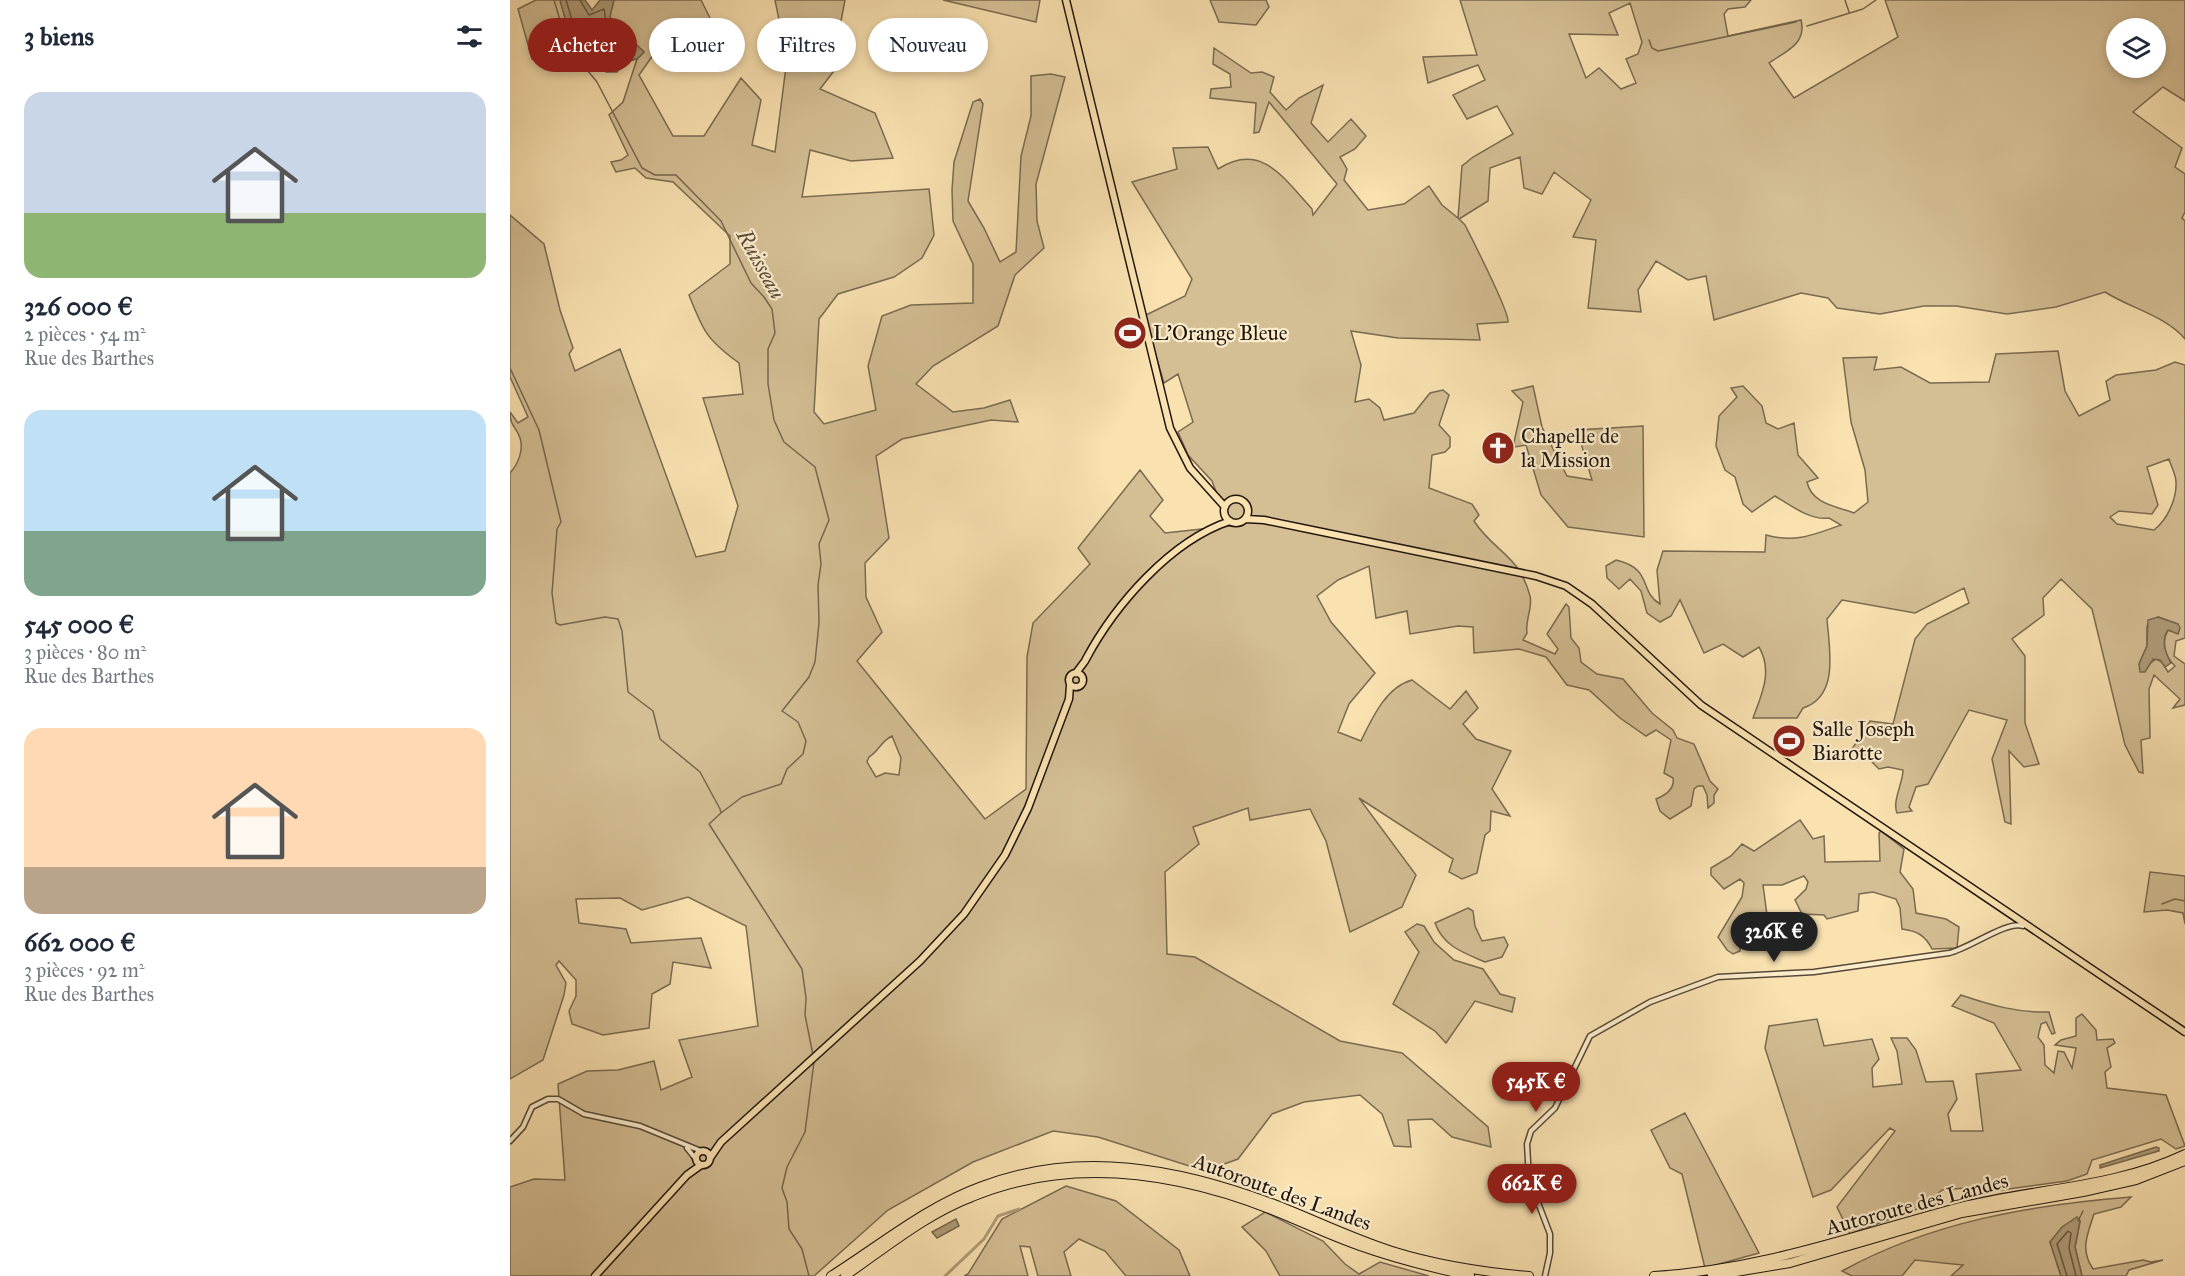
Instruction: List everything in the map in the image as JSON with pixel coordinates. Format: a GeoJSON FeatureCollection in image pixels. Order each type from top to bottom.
{"type":"FeatureCollection","features":[{"type":"Feature","properties":{"kind":"highway","name":"Autoroute des Landes"},"geometry":{"type":"LineString","coordinates":[[1654,1276],[1725,1268],[1795,1255],[1961,1207],[2134,1174],[2185,1154]]}},
{"type":"Feature","properties":{"kind":"highway","name":"Autoroute des Landes"},"geometry":{"type":"LineString","coordinates":[[1712,1276],[1790,1263],[1962,1213],[2083,1192],[2136,1180],[2185,1161]]}},
{"type":"Feature","properties":{"kind":"highway","name":"Autoroute des Landes"},"geometry":{"type":"LineString","coordinates":[[831,1276],[937,1206],[972,1189],[1035,1171],[1098,1165],[1144,1168],[1198,1179],[1275,1204],[1349,1235],[1409,1256],[1474,1270],[1529,1276]]}},
{"type":"Feature","properties":{"kind":"highway","name":"Autoroute des Landes"},"geometry":{"type":"LineString","coordinates":[[845,1276],[929,1219],[971,1197],[1013,1182],[1044,1175],[1098,1171],[1169,1179],[1223,1193],[1389,1256],[1470,1276]]}},
{"type":"Feature","properties":{"kind":"main road"},"geometry":{"type":"LineString","coordinates":[[1066,0],[1170,428],[1183,458],[1197,477],[1226,507],[1230,521]]}},
{"type":"Feature","properties":{"kind":"main road"},"geometry":{"type":"LineString","coordinates":[[1208,531],[1226,507],[1243,501],[1248,510],[1264,520]]}},
{"type":"Feature","properties":{"kind":"main road"},"geometry":{"type":"LineString","coordinates":[[1246,519],[1248,510]]}},
{"type":"Feature","properties":{"kind":"main road"},"geometry":{"type":"LineString","coordinates":[[1086,659],[1108,623],[1136,589],[1162,564],[1208,531],[1230,521],[1240,523],[1246,519],[1264,520],[1536,576],[1568,588],[1602,612],[1701,705],[2015,921],[2041,935],[2185,1032]]}},
{"type":"Feature","properties":{"kind":"main road"},"geometry":{"type":"LineString","coordinates":[[698,1162],[708,1163],[721,1142],[920,962],[964,914],[1010,846],[1028,808],[1074,686],[1070,677],[1079,674],[1083,684],[1074,686]]}},
{"type":"Feature","properties":{"kind":"main road"},"geometry":{"type":"LineString","coordinates":[[595,1276],[687,1175],[698,1162],[703,1151],[721,1142]]}},
{"type":"Feature","properties":{"kind":"main road"},"geometry":{"type":"LineString","coordinates":[[703,1151],[710,1158]]}},
{"type":"Feature","properties":{"kind":"street"},"geometry":{"type":"LineString","coordinates":[[1545,1276],[1548,1267],[1550,1234],[1529,1179],[1527,1144],[1531,1131],[1555,1108],[1584,1044],[1592,1034],[1650,1002],[1713,978],[1814,972],[1949,953],[2015,921]]}},
{"type":"Feature","properties":{"kind":"street"},"geometry":{"type":"LineString","coordinates":[[510,1141],[523,1127],[532,1107],[551,1098],[563,1100],[589,1116],[640,1126],[687,1147],[703,1151]]}},
{"type":"Feature","properties":{"kind":"street"},"geometry":{"type":"LineString","coordinates":[[687,1147],[698,1162]]}},
{"type":"Feature","properties":{"kind":"shaded area"},"geometry":{"type":"Polygon","coordinates":[[[536,0],[560,0],[565,18],[528,18],[528,45],[518,9],[536,0]]]}},
{"type":"Feature","properties":{"kind":"shaded area"},"geometry":{"type":"Polygon","coordinates":[[[614,0],[701,0],[710,18],[649,18],[649,61],[639,75],[673,136],[704,136],[741,78],[761,100],[752,145],[775,152],[785,72],[833,72],[820,89],[875,113],[893,158],[851,161],[810,150],[802,197],[929,189],[934,235],[922,258],[894,277],[838,294],[819,319],[814,412],[824,424],[876,410],[868,366],[882,316],[911,305],[973,303],[973,264],[953,221],[952,190],[954,162],[973,102],[980,99],[983,104],[968,201],[1000,262],[1016,252],[1021,156],[1031,116],[1031,76],[1051,74],[1065,77],[1036,184],[1037,221],[1044,248],[1015,275],[998,326],[933,366],[916,384],[953,412],[984,408],[1010,400],[1018,422],[991,420],[902,439],[876,456],[889,538],[865,563],[866,597],[882,632],[857,661],[985,819],[1026,789],[1027,657],[1033,623],[1090,564],[1078,548],[1140,470],[1163,500],[1150,516],[1165,533],[1229,526],[1212,481],[1188,455],[1178,432],[1193,422],[1178,374],[1164,383],[1144,316],[1185,296],[1192,279],[1132,182],[1177,169],[1173,148],[1208,147],[1218,169],[1234,161],[1247,159],[1260,161],[1271,167],[1292,186],[1312,209],[1313,215],[1337,184],[1269,102],[1259,132],[1254,133],[1256,103],[1210,98],[1211,89],[1231,87],[1230,74],[1213,64],[1214,48],[1251,73],[1262,72],[1274,77],[1270,92],[1286,110],[1299,98],[1323,85],[1311,123],[1328,142],[1351,119],[1366,136],[1355,149],[1340,157],[1347,169],[1344,180],[1368,210],[1404,204],[1429,186],[1442,205],[1458,218],[1462,166],[1513,134],[1497,106],[1467,119],[1453,95],[1485,80],[1478,65],[1428,83],[1423,57],[1477,55],[1460,0],[1751,0],[1745,7],[1728,9],[1724,14],[1728,36],[1801,20],[1801,35],[1798,41],[1769,63],[1794,98],[1898,37],[1885,0],[2185,0],[2185,101],[2163,87],[2133,112],[2182,148],[2175,167],[2185,174],[2185,212],[2182,218],[2185,221],[2185,339],[2158,318],[2105,292],[2056,307],[2007,314],[1956,306],[1924,306],[1880,314],[1837,308],[1828,298],[1801,293],[1714,320],[1706,276],[1688,280],[1656,261],[1638,290],[1641,312],[1588,308],[1596,240],[1573,237],[1591,200],[1554,172],[1542,194],[1524,188],[1520,157],[1490,168],[1488,201],[1459,219],[1465,225],[1490,275],[1508,322],[1477,324],[1480,340],[1398,338],[1351,331],[1361,365],[1355,402],[1369,399],[1380,408],[1384,420],[1414,413],[1430,393],[1443,390],[1449,395],[1439,425],[1450,437],[1450,447],[1445,452],[1432,455],[1429,488],[1472,504],[1479,515],[1474,521],[1519,571],[1531,600],[1527,633],[1523,640],[1555,654],[1558,649],[1547,634],[1566,604],[1569,607],[1571,638],[1579,648],[1581,662],[1597,674],[1623,679],[1652,713],[1673,730],[1677,738],[1694,744],[1710,781],[1718,789],[1714,795],[1714,803],[1708,808],[1707,795],[1703,786],[1698,786],[1694,789],[1691,806],[1670,819],[1660,811],[1656,799],[1663,796],[1673,785],[1673,778],[1664,773],[1671,740],[1656,730],[1646,736],[1620,718],[1589,690],[1567,685],[1546,657],[1519,649],[1474,653],[1473,627],[1458,626],[1410,634],[1407,611],[1376,618],[1369,566],[1338,580],[1317,596],[1331,622],[1375,673],[1349,704],[1338,732],[1361,741],[1375,713],[1387,696],[1412,680],[1450,709],[1466,691],[1478,708],[1463,724],[1476,739],[1511,751],[1492,789],[1510,816],[1491,811],[1490,831],[1485,835],[1477,873],[1462,879],[1449,872],[1453,859],[1359,798],[1416,875],[1402,907],[1350,932],[1326,841],[1310,809],[1250,820],[1248,808],[1193,827],[1199,844],[1165,872],[1167,954],[1195,957],[1340,1041],[1402,1053],[1488,1127],[1491,1147],[1452,1137],[1432,1119],[1408,1120],[1411,1147],[1394,1146],[1382,1114],[1360,1095],[1304,1102],[1272,1114],[1238,1159],[1205,1171],[1098,1137],[1053,1131],[973,1162],[888,1210],[814,1276],[510,1276],[510,1187],[534,1179],[565,1180],[558,1084],[587,1071],[618,1070],[654,1061],[661,1090],[692,1077],[679,1040],[758,1026],[746,926],[688,897],[642,910],[620,898],[576,899],[579,923],[626,929],[631,943],[701,938],[711,968],[673,962],[670,984],[652,994],[649,1028],[603,1035],[572,1024],[569,1011],[576,996],[576,980],[559,961],[556,965],[566,983],[543,1060],[510,1079],[510,473],[518,461],[521,447],[510,412],[518,423],[528,417],[510,377],[510,215],[544,244],[560,310],[573,348],[569,354],[575,371],[620,349],[696,557],[725,551],[738,506],[703,398],[743,394],[739,363],[707,334],[689,295],[730,264],[730,236],[673,182],[646,178],[635,168],[616,172],[611,162],[621,160],[628,155],[609,115],[623,102],[633,72],[637,72],[637,59],[644,52],[637,45],[637,18],[610,18],[614,0]],[[1630,3],[1609,13],[1618,35],[1569,34],[1586,78],[1599,68],[1621,89],[1636,83],[1626,59],[1638,54],[1642,42],[1630,3]],[[892,736],[869,757],[867,762],[876,777],[885,773],[899,775],[901,758],[892,736]]]}},
{"type":"Feature","properties":{"kind":"shaded area"},"geometry":{"type":"Polygon","coordinates":[[[775,0],[845,0],[842,18],[779,18],[775,0]]]}},
{"type":"Feature","properties":{"kind":"shaded area"},"geometry":{"type":"Polygon","coordinates":[[[943,0],[1040,0],[1036,22],[943,0]]]}},
{"type":"Feature","properties":{"kind":"shaded area"},"geometry":{"type":"Polygon","coordinates":[[[1210,0],[1266,0],[1269,7],[1256,25],[1219,22],[1210,0]]]}},
{"type":"Feature","properties":{"kind":"shaded area"},"geometry":{"type":"Polygon","coordinates":[[[2058,351],[2065,391],[2079,416],[2110,400],[2106,381],[2116,375],[2156,370],[2175,362],[2185,365],[2185,638],[2176,641],[2174,656],[2185,664],[2185,705],[2173,708],[2180,699],[2154,675],[2149,689],[2150,738],[2141,740],[2143,773],[2139,772],[2125,745],[2092,609],[2061,579],[2043,598],[2044,615],[2012,639],[2025,656],[2025,723],[2039,764],[2024,767],[2009,751],[2011,824],[2005,822],[1992,759],[2007,720],[1969,710],[1928,784],[1916,787],[1909,807],[1912,811],[1897,813],[1897,798],[1903,770],[1888,767],[1879,769],[1868,758],[1852,749],[1870,721],[1893,724],[1915,639],[1927,624],[1969,603],[1964,588],[1915,613],[1842,600],[1827,619],[1830,670],[1823,693],[1815,702],[1803,708],[1797,718],[1753,718],[1763,691],[1766,674],[1759,647],[1743,657],[1723,644],[1704,653],[1680,600],[1671,616],[1660,622],[1647,613],[1641,591],[1630,579],[1619,589],[1607,578],[1606,566],[1616,560],[1636,569],[1641,574],[1653,599],[1660,604],[1657,570],[1663,551],[1765,552],[1766,535],[1795,538],[1813,535],[1841,525],[1829,518],[1808,515],[1775,496],[1752,512],[1743,504],[1735,477],[1725,470],[1716,446],[1719,416],[1737,397],[1731,388],[1743,386],[1762,406],[1766,423],[1778,429],[1794,423],[1798,455],[1818,478],[1807,482],[1814,495],[1825,503],[1854,513],[1868,502],[1865,470],[1851,422],[1843,358],[1877,357],[1874,370],[1901,367],[1930,383],[1989,382],[1996,354],[2058,351]],[[2169,459],[2147,467],[2158,505],[2152,514],[2119,511],[2110,517],[2117,524],[2154,530],[2163,521],[2173,502],[2176,489],[2175,476],[2169,459]],[[2158,617],[2147,626],[2147,646],[2139,664],[2147,666],[2156,659],[2162,662],[2168,672],[2175,666],[2167,654],[2165,639],[2168,630],[2178,633],[2178,624],[2158,617]]]}},
{"type":"Feature","properties":{"kind":"shaded area"},"geometry":{"type":"Polygon","coordinates":[[[1533,386],[1542,427],[1567,476],[1592,480],[1577,430],[1643,426],[1644,537],[1568,527],[1541,495],[1526,445],[1515,447],[1514,442],[1523,402],[1512,391],[1533,386]]]}},
{"type":"Feature","properties":{"kind":"shaded area"},"geometry":{"type":"Polygon","coordinates":[[[1800,820],[1813,839],[1824,836],[1825,862],[1880,861],[1879,833],[1881,831],[1904,849],[1900,872],[1913,889],[1916,913],[1946,919],[1959,927],[1957,948],[1932,949],[1920,934],[1902,929],[1900,908],[1896,899],[1873,892],[1859,894],[1858,911],[1827,919],[1824,915],[1802,914],[1795,900],[1806,889],[1808,882],[1804,876],[1782,885],[1763,885],[1767,915],[1743,920],[1740,951],[1733,954],[1727,950],[1718,937],[1742,897],[1744,883],[1740,879],[1724,889],[1711,875],[1711,868],[1731,856],[1742,844],[1754,851],[1800,820]]]}},
{"type":"Feature","properties":{"kind":"shaded area"},"geometry":{"type":"Polygon","coordinates":[[[2150,872],[2185,876],[2185,924],[2183,913],[2167,910],[2144,912],[2150,872]]]}},
{"type":"Feature","properties":{"kind":"shaded area"},"geometry":{"type":"Polygon","coordinates":[[[1468,908],[1473,911],[1475,926],[1482,941],[1504,937],[1508,945],[1502,957],[1485,962],[1455,948],[1443,938],[1435,923],[1468,908]]]}},
{"type":"Feature","properties":{"kind":"shaded area"},"geometry":{"type":"Polygon","coordinates":[[[1417,924],[1424,926],[1434,942],[1454,960],[1483,969],[1500,994],[1515,998],[1512,1012],[1475,1001],[1446,1043],[1435,1031],[1393,1004],[1419,952],[1405,932],[1417,924]]]}},
{"type":"Feature","properties":{"kind":"shaded area"},"geometry":{"type":"Polygon","coordinates":[[[1961,995],[2004,1008],[2049,1012],[2055,1033],[2052,1034],[2046,1022],[2041,1024],[2038,1037],[2044,1045],[2045,1065],[2054,1073],[2058,1051],[2064,1052],[2072,1068],[2076,1048],[2055,1045],[2061,1040],[2076,1036],[2076,1018],[2082,1014],[2096,1030],[2097,1040],[2113,1039],[2115,1043],[2107,1048],[2111,1067],[2105,1072],[2107,1088],[2166,1095],[2185,1146],[2176,1149],[2161,1139],[2092,1160],[2087,1174],[2067,1181],[1972,1194],[1965,1188],[1942,1190],[1925,1206],[1850,1234],[1837,1207],[1895,1131],[1890,1128],[1831,1190],[1813,1197],[1765,1048],[1769,1026],[1817,1019],[1824,1046],[1872,1039],[1879,1059],[1872,1068],[1873,1087],[1902,1084],[1897,1051],[1891,1038],[1907,1038],[1916,1050],[1926,1082],[1953,1081],[1957,1099],[1948,1114],[1951,1131],[1983,1131],[1976,1074],[2021,1070],[1994,1023],[1952,1006],[1961,995]]]}},
{"type":"Feature","properties":{"kind":"shaded area"},"geometry":{"type":"Polygon","coordinates":[[[1685,1113],[1759,1253],[1705,1268],[1682,1174],[1670,1168],[1651,1130],[1685,1113]]]}},
{"type":"Feature","properties":{"kind":"shaded area"},"geometry":{"type":"Polygon","coordinates":[[[1066,1186],[1116,1201],[1179,1250],[1190,1276],[1126,1276],[1105,1251],[1079,1239],[1064,1252],[1071,1276],[1038,1276],[1030,1247],[1020,1246],[1028,1276],[964,1276],[968,1274],[1002,1219],[1066,1186]]]}},
{"type":"Feature","properties":{"kind":"shaded area"},"geometry":{"type":"Polygon","coordinates":[[[2131,1197],[2121,1207],[2094,1214],[2086,1242],[2087,1255],[2093,1269],[2143,1260],[2151,1262],[2163,1260],[2129,1270],[2126,1276],[2082,1276],[2075,1247],[2080,1222],[2050,1242],[2061,1276],[1951,1276],[1963,1265],[1915,1260],[1902,1276],[1852,1276],[1842,1271],[1876,1254],[1946,1228],[2019,1211],[2131,1197]]]}},
{"type":"Feature","properties":{"kind":"shaded area"},"geometry":{"type":"Polygon","coordinates":[[[1265,1212],[1323,1241],[1345,1264],[1359,1274],[1380,1262],[1429,1276],[1280,1276],[1266,1251],[1242,1227],[1265,1212]]]}},
{"type":"Feature","properties":{"kind":"water"},"geometry":{"type":"Polygon","coordinates":[[[560,0],[585,0],[592,10],[600,0],[614,0],[610,18],[565,18],[560,0]]]}},
{"type":"Feature","properties":{"kind":"water"},"geometry":{"type":"Polygon","coordinates":[[[637,45],[644,52],[637,59],[637,45]]]}},
{"type":"Feature","properties":{"kind":"water"},"geometry":{"type":"Polygon","coordinates":[[[2158,617],[2178,624],[2180,628],[2178,634],[2168,630],[2165,638],[2166,651],[2171,663],[2165,667],[2160,660],[2153,659],[2145,672],[2140,672],[2139,664],[2147,646],[2148,620],[2158,617]]]}},
{"type":"Feature","properties":{"kind":"water"},"geometry":{"type":"Polygon","coordinates":[[[2156,1147],[2159,1151],[2100,1168],[2100,1165],[2156,1147]]]}},
{"type":"Feature","properties":{"kind":"water"},"geometry":{"type":"Polygon","coordinates":[[[2077,1217],[2080,1221],[2075,1247],[2082,1276],[2061,1276],[2050,1242],[2062,1227],[2077,1217]]]}},
{"type":"Feature","properties":{"kind":"water"},"geometry":{"type":"Polygon","coordinates":[[[956,1219],[959,1226],[937,1238],[932,1232],[956,1219]]]}},
{"type":"Feature","properties":{"kind":"waterway","name":"Ruisseau"},"geometry":{"type":"LineString","coordinates":[[554,0],[559,18]]}},
{"type":"Feature","properties":{"kind":"waterway"},"geometry":{"type":"LineString","coordinates":[[1845,0],[1849,12]]}},
{"type":"Feature","properties":{"kind":"waterway"},"geometry":{"type":"LineString","coordinates":[[1807,26],[1863,9],[1876,0]]}},
{"type":"Feature","properties":{"kind":"waterway"},"geometry":{"type":"LineString","coordinates":[[1649,40],[1652,48],[1658,51],[1796,22]]}},
{"type":"Feature","properties":{"kind":"waterway","name":"Ruisseau"},"geometry":{"type":"LineString","coordinates":[[589,72],[597,82],[642,168],[655,175],[676,175],[721,221],[751,283],[772,309],[775,333],[768,349],[768,384],[774,420],[784,442],[815,467],[829,520],[819,544],[821,564],[815,662],[809,677],[782,711],[798,722],[806,741],[803,754],[787,769],[781,784],[742,797],[721,813]]}},
{"type":"Feature","properties":{"kind":"waterway"},"geometry":{"type":"LineString","coordinates":[[510,368],[539,430],[561,522],[557,529],[552,593],[556,623],[560,625],[605,617],[618,619],[622,631],[628,692],[653,711],[660,739],[700,772],[721,813],[709,824],[802,969],[806,998],[805,1015],[813,1055]]}},
{"type":"Feature","properties":{"kind":"waterway"},"geometry":{"type":"LineString","coordinates":[[2162,904],[2175,899],[2185,901]]}},
{"type":"Feature","properties":{"kind":"waterway"},"geometry":{"type":"LineString","coordinates":[[809,1276],[802,1249],[789,1229],[787,1202],[782,1188],[787,1167],[805,1132],[814,1062]]}},
{"type":"Feature","properties":{"kind":"waterway"},"geometry":{"type":"LineString","coordinates":[[945,1276],[984,1239],[998,1216],[1019,1209]]}},
{"type":"Feature","properties":{"kind":"waterway"},"geometry":{"type":"LineString","coordinates":[[2078,1221],[2083,1211]]}},
{"type":"Feature","properties":{"kind":"place","name":"L'Orange Bleue"},"geometry":{"type":"Point","coordinates":[1130,333]}},
{"type":"Feature","properties":{"kind":"place","name":"Chapelle de la Mission"},"geometry":{"type":"Point","coordinates":[1498,448]}},
{"type":"Feature","properties":{"kind":"place","name":"Salle Joseph Biarotte"},"geometry":{"type":"Point","coordinates":[1789,741]}}]}
